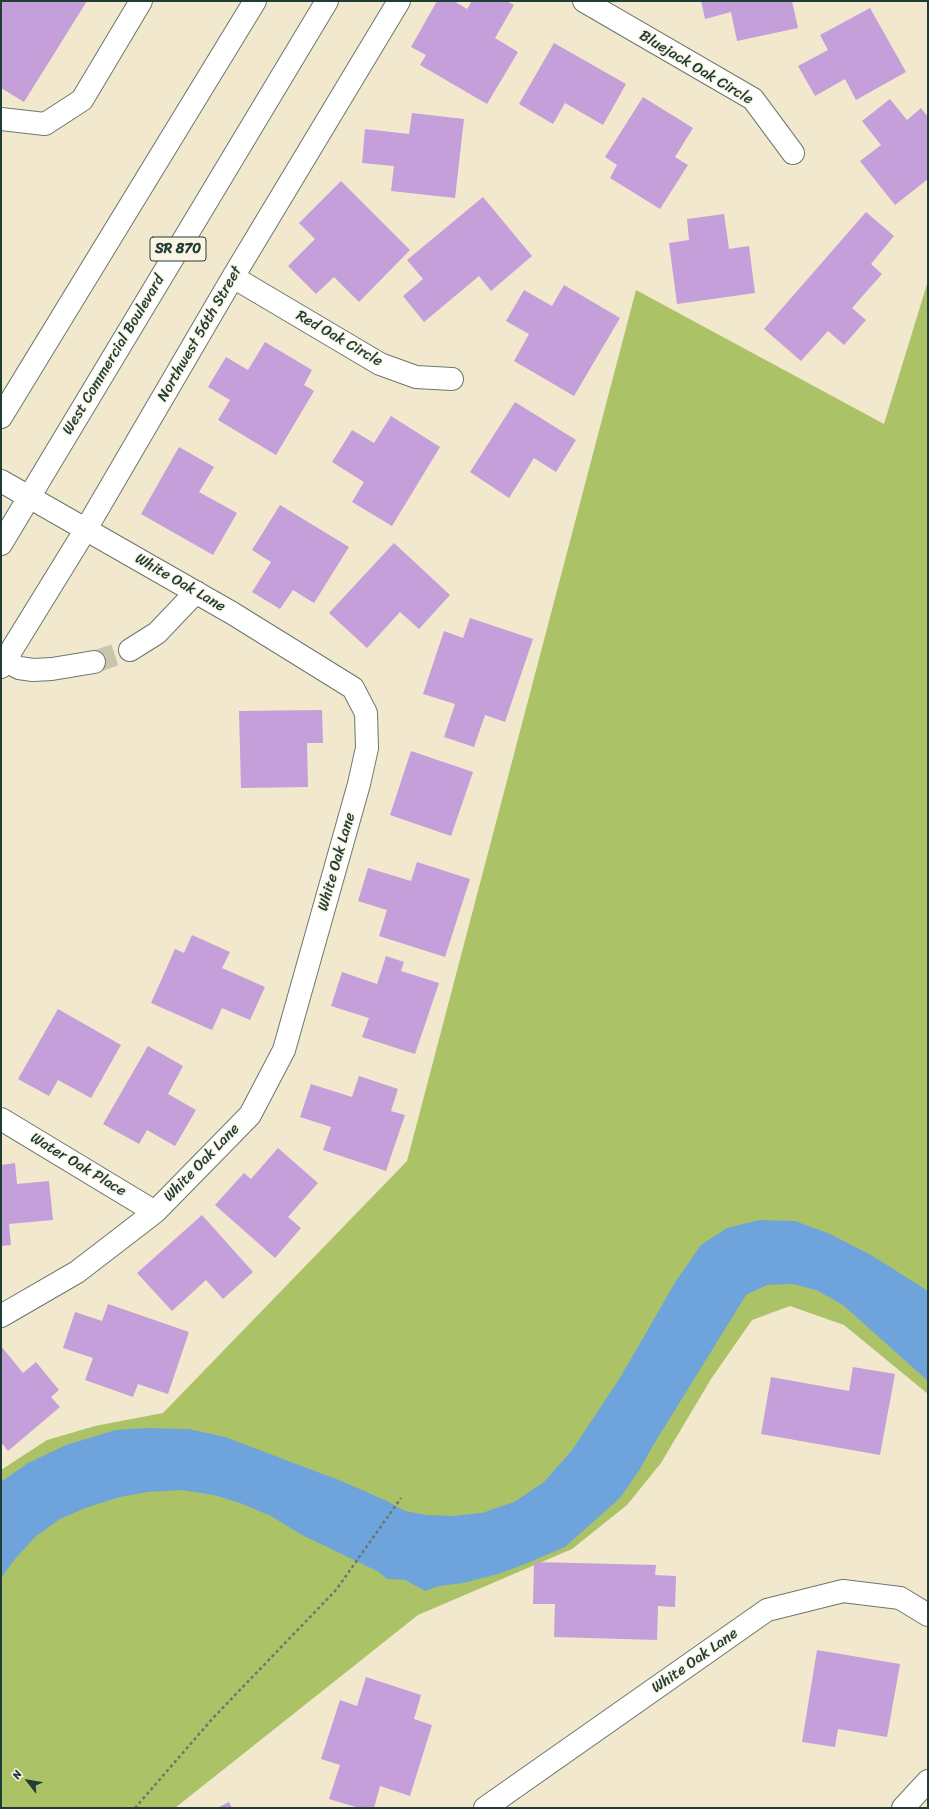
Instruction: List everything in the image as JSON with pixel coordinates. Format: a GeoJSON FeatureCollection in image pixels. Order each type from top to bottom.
{"type":"FeatureCollection","features":[{"type":"Feature","properties":{"kind":"main road"},"geometry":{"type":"LineString","coordinates":[[1,119],[45,124],[82,100],[141,1]]}},
{"type":"Feature","properties":{"kind":"main road"},"geometry":{"type":"LineString","coordinates":[[1,417],[255,1]]}},
{"type":"Feature","properties":{"kind":"main road","name":"West Commercial Boulevard"},"geometry":{"type":"LineString","coordinates":[[1,544],[327,1]]}},
{"type":"Feature","properties":{"kind":"main road","name":"Northwest 56th Street"},"geometry":{"type":"LineString","coordinates":[[3,664],[86,529],[233,277],[399,1]]}},
{"type":"Feature","properties":{"kind":"main road","name":"Bluejack Oak Circle"},"geometry":{"type":"LineString","coordinates":[[584,1],[753,99],[793,153]]}},
{"type":"Feature","properties":{"kind":"main road","name":"Red Oak Circle"},"geometry":{"type":"LineString","coordinates":[[233,277],[380,364],[416,378],[452,379]]}},
{"type":"Feature","properties":{"kind":"main road","name":"White Oak Lane"},"geometry":{"type":"LineString","coordinates":[[1,481],[196,592],[353,688],[366,713],[367,748],[359,784],[284,1050],[250,1115],[155,1212],[77,1272],[1,1316]]}},
{"type":"Feature","properties":{"kind":"main road"},"geometry":{"type":"LineString","coordinates":[[130,650],[157,633],[196,592]]}},
{"type":"Feature","properties":{"kind":"main road"},"geometry":{"type":"LineString","coordinates":[[3,664],[33,670],[52,669],[94,662]]}},
{"type":"Feature","properties":{"kind":"main road","name":"Water Oak Place"},"geometry":{"type":"LineString","coordinates":[[1,1118],[155,1212]]}},
{"type":"Feature","properties":{"kind":"main road","name":"White Oak Lane"},"geometry":{"type":"LineString","coordinates":[[485,1808],[767,1610],[843,1591],[900,1598],[928,1615]]}},
{"type":"Feature","properties":{"kind":"main road"},"geometry":{"type":"LineString","coordinates":[[903,1808],[928,1781]]}},
{"type":"Feature","properties":{"kind":"path"},"geometry":{"type":"LineString","coordinates":[[135,1808],[213,1718],[336,1590],[401,1498]]}},
{"type":"Feature","properties":{"kind":"green space"},"geometry":{"type":"Polygon","coordinates":[[[928,281],[928,1394],[844,1325],[790,1306],[752,1320],[711,1379],[661,1463],[627,1505],[572,1549],[418,1615],[175,1808],[1,1808],[1,1470],[47,1440],[95,1426],[163,1413],[407,1161],[636,290],[884,424],[928,281]]]}},
{"type":"Feature","properties":{"kind":"water"},"geometry":{"type":"Polygon","coordinates":[[[759,1220],[795,1221],[830,1234],[871,1255],[928,1291],[928,1381],[843,1305],[816,1290],[793,1284],[767,1285],[746,1295],[640,1469],[620,1498],[565,1547],[525,1564],[498,1574],[463,1583],[439,1586],[425,1591],[405,1580],[387,1579],[379,1572],[302,1535],[271,1516],[240,1503],[214,1495],[181,1490],[148,1492],[120,1497],[88,1507],[60,1519],[35,1537],[15,1559],[1,1578],[1,1482],[28,1463],[66,1445],[116,1430],[146,1428],[189,1429],[225,1437],[344,1482],[387,1501],[405,1511],[427,1515],[453,1516],[482,1513],[514,1502],[544,1482],[573,1449],[621,1376],[676,1281],[701,1245],[727,1228],[759,1220]]]}},
{"type":"Feature","properties":{"kind":"building"},"geometry":{"type":"Polygon","coordinates":[[[1,1],[87,1],[24,102],[1,88],[1,1]]]}},
{"type":"Feature","properties":{"kind":"building"},"geometry":{"type":"Polygon","coordinates":[[[437,1],[454,1],[467,9],[472,1],[507,1],[514,5],[495,38],[518,52],[487,104],[420,65],[426,55],[411,47],[437,1]]]}},
{"type":"Feature","properties":{"kind":"building"},"geometry":{"type":"Polygon","coordinates":[[[701,1],[792,1],[798,28],[737,41],[731,12],[705,19],[701,1]]]}},
{"type":"Feature","properties":{"kind":"building"},"geometry":{"type":"Polygon","coordinates":[[[870,8],[906,72],[856,100],[845,79],[815,96],[798,66],[828,50],[820,35],[870,8]]]}},
{"type":"Feature","properties":{"kind":"building"},"geometry":{"type":"Polygon","coordinates":[[[554,43],[626,84],[603,125],[565,103],[553,124],[519,104],[554,43]]]}},
{"type":"Feature","properties":{"kind":"building"},"geometry":{"type":"Polygon","coordinates":[[[643,97],[693,128],[675,157],[688,165],[660,209],[610,178],[617,165],[605,157],[643,97]]]}},
{"type":"Feature","properties":{"kind":"building"},"geometry":{"type":"Polygon","coordinates":[[[890,99],[907,120],[921,108],[928,117],[928,179],[895,205],[860,161],[881,145],[862,121],[890,99]]]}},
{"type":"Feature","properties":{"kind":"building"},"geometry":{"type":"Polygon","coordinates":[[[412,113],[464,119],[455,198],[391,191],[394,166],[362,163],[365,129],[409,134],[412,113]]]}},
{"type":"Feature","properties":{"kind":"building"},"geometry":{"type":"Polygon","coordinates":[[[341,181],[410,250],[359,302],[334,277],[316,294],[288,266],[315,239],[299,223],[341,181]]]}},
{"type":"Feature","properties":{"kind":"building"},"geometry":{"type":"Polygon","coordinates":[[[483,197],[532,256],[491,291],[479,276],[424,322],[403,296],[423,279],[407,260],[483,197]]]}},
{"type":"Feature","properties":{"kind":"building"},"geometry":{"type":"Polygon","coordinates":[[[866,212],[894,236],[871,264],[882,274],[852,308],[866,320],[844,345],[828,331],[801,361],[764,329],[866,212]]]}},
{"type":"Feature","properties":{"kind":"building"},"geometry":{"type":"Polygon","coordinates":[[[724,214],[729,249],[749,246],[755,293],[677,304],[669,243],[689,240],[687,219],[724,214]]]}},
{"type":"Feature","properties":{"kind":"building"},"geometry":{"type":"Polygon","coordinates":[[[564,285],[620,318],[574,396],[514,361],[529,334],[506,321],[524,290],[552,306],[564,285]]]}},
{"type":"Feature","properties":{"kind":"building"},"geometry":{"type":"Polygon","coordinates":[[[265,342],[312,370],[304,385],[314,391],[276,455],[218,420],[230,400],[208,387],[226,357],[248,370],[265,342]]]}},
{"type":"Feature","properties":{"kind":"building"},"geometry":{"type":"Polygon","coordinates":[[[515,402],[576,440],[556,472],[534,458],[509,498],[470,472],[515,402]]]}},
{"type":"Feature","properties":{"kind":"building"},"geometry":{"type":"Polygon","coordinates":[[[391,416],[440,447],[392,526],[352,502],[364,482],[332,462],[352,430],[374,443],[391,416]]]}},
{"type":"Feature","properties":{"kind":"building"},"geometry":{"type":"Polygon","coordinates":[[[179,447],[214,467],[199,492],[237,513],[213,555],[141,514],[179,447]]]}},
{"type":"Feature","properties":{"kind":"building"},"geometry":{"type":"Polygon","coordinates":[[[280,505],[349,547],[314,603],[293,590],[280,609],[252,592],[271,562],[252,550],[280,505]]]}},
{"type":"Feature","properties":{"kind":"building"},"geometry":{"type":"Polygon","coordinates":[[[394,543],[450,595],[419,629],[400,612],[367,648],[329,613],[394,543]]]}},
{"type":"Feature","properties":{"kind":"building"},"geometry":{"type":"Polygon","coordinates":[[[470,618],[533,639],[505,722],[485,715],[474,747],[444,737],[455,704],[423,694],[444,631],[463,638],[470,618]]]}},
{"type":"Feature","properties":{"kind":"building"},"geometry":{"type":"Polygon","coordinates":[[[322,710],[323,743],[307,743],[308,787],[241,788],[239,711],[322,710]]]}},
{"type":"Feature","properties":{"kind":"building"},"geometry":{"type":"Polygon","coordinates":[[[411,751],[473,772],[451,836],[390,815],[411,751]]]}},
{"type":"Feature","properties":{"kind":"building"},"geometry":{"type":"Polygon","coordinates":[[[417,862],[470,879],[445,957],[379,936],[387,910],[358,901],[368,868],[411,881],[417,862]]]}},
{"type":"Feature","properties":{"kind":"building"},"geometry":{"type":"Polygon","coordinates":[[[192,935],[230,952],[222,968],[265,987],[250,1020],[222,1008],[212,1030],[151,1003],[175,949],[184,953],[192,935]]]}},
{"type":"Feature","properties":{"kind":"building"},"geometry":{"type":"Polygon","coordinates":[[[386,956],[404,962],[401,971],[439,983],[415,1054],[362,1037],[369,1018],[331,1006],[342,972],[377,984],[386,956]]]}},
{"type":"Feature","properties":{"kind":"building"},"geometry":{"type":"Polygon","coordinates":[[[58,1009],[121,1045],[91,1098],[58,1080],[49,1096],[18,1079],[58,1009]]]}},
{"type":"Feature","properties":{"kind":"building"},"geometry":{"type":"Polygon","coordinates":[[[148,1046],[183,1066],[168,1094],[196,1110],[175,1146],[147,1130],[139,1144],[103,1124],[148,1046]]]}},
{"type":"Feature","properties":{"kind":"building"},"geometry":{"type":"Polygon","coordinates":[[[359,1076],[398,1089],[391,1111],[405,1115],[386,1171],[323,1150],[331,1127],[300,1117],[311,1084],[352,1097],[359,1076]]]}},
{"type":"Feature","properties":{"kind":"building"},"geometry":{"type":"Polygon","coordinates":[[[278,1148],[318,1183],[288,1217],[301,1228],[275,1258],[215,1205],[244,1173],[251,1179],[278,1148]]]}},
{"type":"Feature","properties":{"kind":"building"},"geometry":{"type":"Polygon","coordinates":[[[15,1163],[17,1184],[49,1181],[53,1220],[9,1224],[11,1245],[1,1246],[1,1165],[15,1163]]]}},
{"type":"Feature","properties":{"kind":"building"},"geometry":{"type":"Polygon","coordinates":[[[202,1215],[253,1272],[223,1299],[206,1280],[172,1311],[137,1273],[202,1215]]]}},
{"type":"Feature","properties":{"kind":"building"},"geometry":{"type":"Polygon","coordinates":[[[108,1304],[189,1332],[168,1394],[138,1384],[133,1397],[85,1380],[93,1358],[63,1348],[75,1312],[102,1321],[108,1304]]]}},
{"type":"Feature","properties":{"kind":"building"},"geometry":{"type":"Polygon","coordinates":[[[1,1346],[23,1373],[36,1362],[59,1390],[51,1397],[60,1407],[8,1451],[1,1442],[1,1346]]]}},
{"type":"Feature","properties":{"kind":"building"},"geometry":{"type":"Polygon","coordinates":[[[853,1367],[895,1374],[880,1455],[761,1434],[771,1377],[849,1391],[853,1367]]]}},
{"type":"Feature","properties":{"kind":"building"},"geometry":{"type":"Polygon","coordinates":[[[534,1562],[656,1565],[655,1575],[676,1576],[675,1607],[658,1606],[657,1640],[554,1637],[555,1604],[533,1604],[534,1562]]]}},
{"type":"Feature","properties":{"kind":"building"},"geometry":{"type":"Polygon","coordinates":[[[817,1650],[900,1664],[887,1737],[838,1729],[835,1747],[802,1742],[817,1650]]]}},
{"type":"Feature","properties":{"kind":"building"},"geometry":{"type":"Polygon","coordinates":[[[366,1677],[421,1695],[414,1719],[432,1725],[410,1796],[380,1786],[374,1808],[359,1808],[329,1799],[340,1765],[321,1759],[340,1700],[357,1706],[366,1677]]]}},
{"type":"Feature","properties":{"kind":"building"},"geometry":{"type":"Polygon","coordinates":[[[229,1802],[232,1808],[217,1808],[229,1802]]]}},
{"type":"Feature","properties":{"kind":"tunnel"},"geometry":{"type":"LineString","coordinates":[[94,662],[130,650]]}}]}
